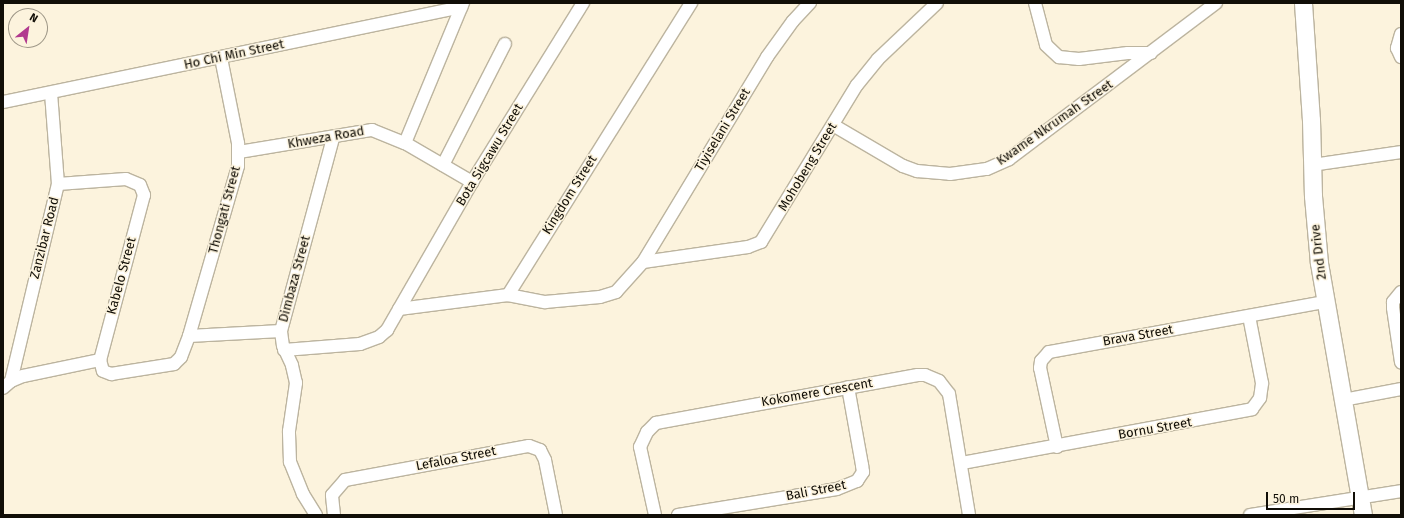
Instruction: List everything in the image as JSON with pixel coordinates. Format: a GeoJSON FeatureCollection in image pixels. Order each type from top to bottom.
{"type":"FeatureCollection","features":[{"type":"Feature","properties":{"kind":"street","name":"Bota Sigcawu Street"},"geometry":{"type":"LineString","coordinates":[[284,350],[370,342],[387,330],[472,182],[584,3]]}},
{"type":"Feature","properties":{"kind":"street","name":"Kingdom Street"},"geometry":{"type":"LineString","coordinates":[[508,296],[691,3]]}},
{"type":"Feature","properties":{"kind":"street","name":"Tiyiselani Street"},"geometry":{"type":"LineString","coordinates":[[508,296],[545,302],[609,295],[621,287],[642,262],[767,57],[793,21],[810,3]]}},
{"type":"Feature","properties":{"kind":"street","name":"Mohobeng Street"},"geometry":{"type":"LineString","coordinates":[[642,262],[748,247],[760,242],[868,71],[937,3]]}},
{"type":"Feature","properties":{"kind":"street"},"geometry":{"type":"LineString","coordinates":[[1035,3],[1046,45],[1058,57],[1079,59],[1128,53],[1151,53]]}},
{"type":"Feature","properties":{"kind":"street","name":"Kwame Nkrumah Street"},"geometry":{"type":"LineString","coordinates":[[834,125],[904,166],[917,171],[950,174],[987,169],[1009,159],[1216,3]]}},
{"type":"Feature","properties":{"kind":"street","name":"2nd Drive"},"geometry":{"type":"LineString","coordinates":[[1303,3],[1319,263],[1363,515]]}},
{"type":"Feature","properties":{"kind":"street"},"geometry":{"type":"LineString","coordinates":[[404,143],[462,5]]}},
{"type":"Feature","properties":{"kind":"street","name":"Ho Chi Min Street"},"geometry":{"type":"LineString","coordinates":[[3,102],[221,58],[462,5]]}},
{"type":"Feature","properties":{"kind":"street"},"geometry":{"type":"LineString","coordinates":[[1401,34],[1397,48],[1401,56]]}},
{"type":"Feature","properties":{"kind":"street"},"geometry":{"type":"LineString","coordinates":[[443,165],[505,44]]}},
{"type":"Feature","properties":{"kind":"street","name":"Thongati Street"},"geometry":{"type":"LineString","coordinates":[[100,360],[103,371],[111,374],[169,366],[180,357],[189,336],[235,180],[239,152],[221,58]]}},
{"type":"Feature","properties":{"kind":"street","name":"Zanzibar Road"},"geometry":{"type":"LineString","coordinates":[[7,384],[58,184],[51,93]]}},
{"type":"Feature","properties":{"kind":"street","name":"Khweza Road"},"geometry":{"type":"LineString","coordinates":[[239,152],[333,138],[372,130],[404,143],[472,182]]}},
{"type":"Feature","properties":{"kind":"street","name":"Dimbaza Street"},"geometry":{"type":"LineString","coordinates":[[189,336],[281,331],[333,138]]}},
{"type":"Feature","properties":{"kind":"street"},"geometry":{"type":"LineString","coordinates":[[1312,165],[1401,152]]}},
{"type":"Feature","properties":{"kind":"street","name":"Kabelo Street"},"geometry":{"type":"LineString","coordinates":[[58,184],[126,180],[136,182],[143,189],[144,195],[100,360]]}},
{"type":"Feature","properties":{"kind":"street"},"geometry":{"type":"LineString","coordinates":[[1401,292],[1393,302],[1401,362]]}},
{"type":"Feature","properties":{"kind":"street"},"geometry":{"type":"LineString","coordinates":[[399,309],[508,296]]}},
{"type":"Feature","properties":{"kind":"street","name":"Brava Street"},"geometry":{"type":"LineString","coordinates":[[1057,447],[1040,368],[1041,361],[1049,352],[1325,302]]}},
{"type":"Feature","properties":{"kind":"street","name":"Bornu Street"},"geometry":{"type":"LineString","coordinates":[[962,463],[1057,447],[1252,409],[1260,398],[1262,383],[1249,316]]}},
{"type":"Feature","properties":{"kind":"street"},"geometry":{"type":"LineString","coordinates":[[281,331],[284,350],[292,365],[296,383],[289,431],[290,462],[303,494],[316,515]]}},
{"type":"Feature","properties":{"kind":"street"},"geometry":{"type":"LineString","coordinates":[[7,384],[100,360]]}},
{"type":"Feature","properties":{"kind":"street","name":"Kokomere Crescent"},"geometry":{"type":"LineString","coordinates":[[655,515],[640,447],[647,432],[656,423],[848,387],[918,375],[926,375],[939,381],[948,394],[962,463],[969,515]]}},
{"type":"Feature","properties":{"kind":"street","name":"Bali Street"},"geometry":{"type":"LineString","coordinates":[[678,515],[837,489],[857,481],[862,472],[862,465],[848,387]]}},
{"type":"Feature","properties":{"kind":"street"},"geometry":{"type":"LineString","coordinates":[[1343,400],[1401,389]]}},
{"type":"Feature","properties":{"kind":"street","name":"Lefaloa Street"},"geometry":{"type":"LineString","coordinates":[[334,515],[332,495],[345,480],[529,446],[540,450],[546,460],[556,515]]}},
{"type":"Feature","properties":{"kind":"street"},"geometry":{"type":"LineString","coordinates":[[1250,515],[1401,491]]}}]}
